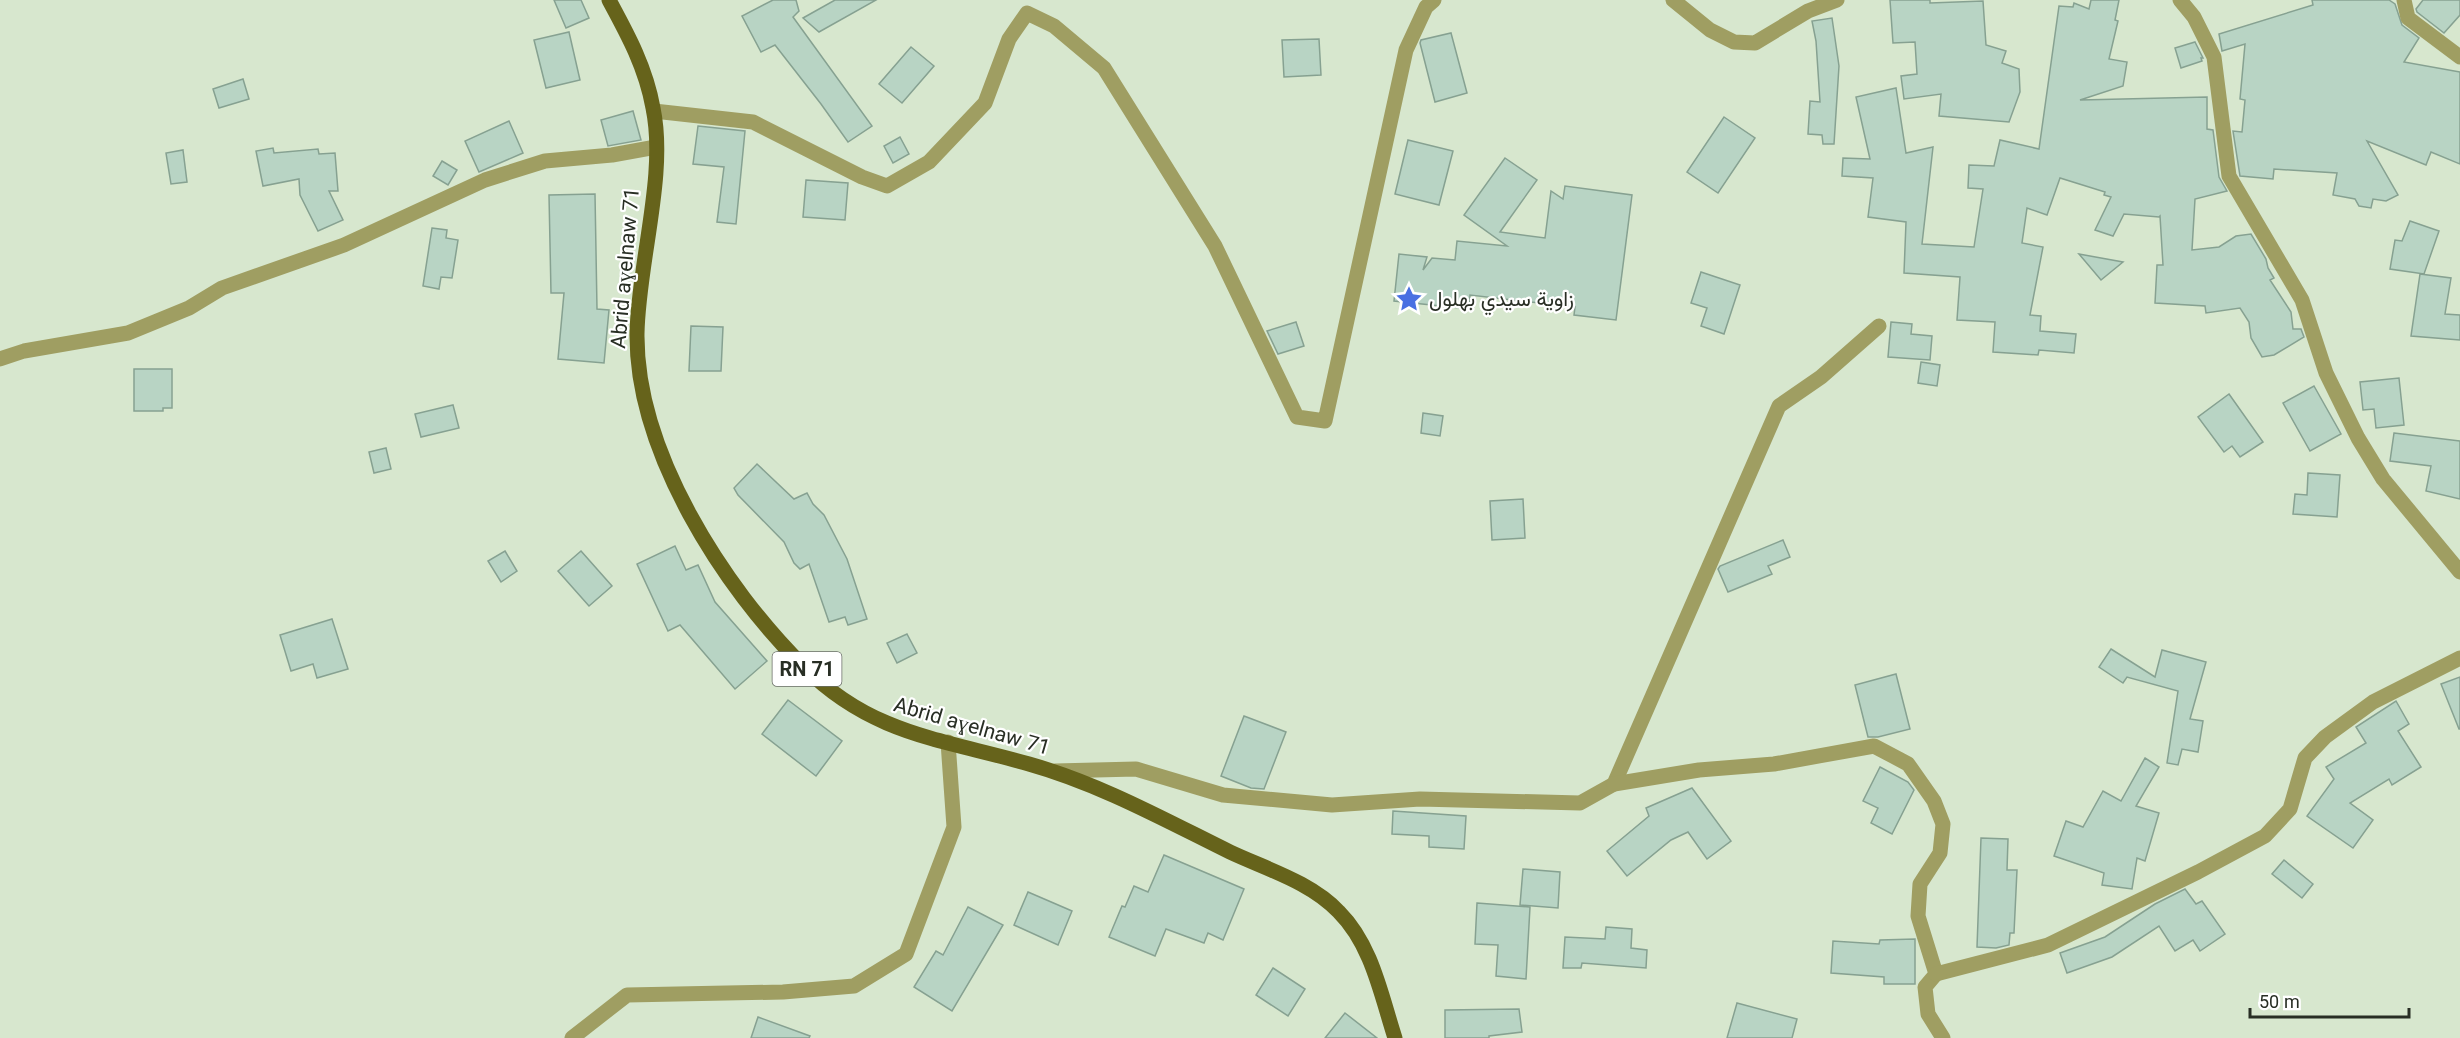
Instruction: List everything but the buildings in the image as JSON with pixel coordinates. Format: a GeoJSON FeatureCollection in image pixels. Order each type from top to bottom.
{"type":"FeatureCollection","features":[{"type":"Feature","properties":{"kind":"main road","name":"Abrid aɣelnaw 71"},"geometry":{"type":"LineString","coordinates":[[609,0],[636,48],[654,111],[656,147],[639,305],[638,364],[645,403],[673,481],[708,549],[746,600],[804,668],[848,704],[876,720],[905,732],[1052,771],[1155,814],[1280,874],[1327,902],[1341,913],[1368,957],[1379,983],[1395,1038]]}},
{"type":"Feature","properties":{"kind":"street"},"geometry":{"type":"LineString","coordinates":[[654,111],[753,122],[862,177],[887,186],[929,162],[985,103],[1009,39],[1027,13],[1054,26],[1104,68],[1215,246],[1297,417],[1325,421],[1406,50],[1426,7],[1434,0]]}},
{"type":"Feature","properties":{"kind":"street"},"geometry":{"type":"LineString","coordinates":[[1673,0],[1710,30],[1734,42],[1755,43],[1808,11],[1836,0]]}},
{"type":"Feature","properties":{"kind":"street"},"geometry":{"type":"LineString","coordinates":[[2180,0],[2194,16],[2214,57],[2229,176],[2302,300],[2326,373],[2358,438],[2383,479],[2460,572]]}},
{"type":"Feature","properties":{"kind":"street"},"geometry":{"type":"LineString","coordinates":[[2404,0],[2408,18],[2460,57]]}},
{"type":"Feature","properties":{"kind":"street"},"geometry":{"type":"LineString","coordinates":[[0,359],[24,351],[128,333],[189,308],[222,288],[344,245],[495,177],[545,161],[612,155],[656,147]]}},
{"type":"Feature","properties":{"kind":"street"},"geometry":{"type":"LineString","coordinates":[[1614,784],[1779,406],[1821,377],[1879,326]]}},
{"type":"Feature","properties":{"kind":"street"},"geometry":{"type":"LineString","coordinates":[[1943,1038],[1928,1014],[1925,987],[1936,974],[2048,945],[2198,872],[2265,836],[2290,810],[2306,758],[2325,737],[2373,702],[2460,658]]}},
{"type":"Feature","properties":{"kind":"street"},"geometry":{"type":"LineString","coordinates":[[572,1038],[627,994],[783,992],[854,986],[906,954],[954,827],[948,742]]}},
{"type":"Feature","properties":{"kind":"street"},"geometry":{"type":"LineString","coordinates":[[1052,771],[1136,769],[1223,795],[1332,805],[1420,799],[1580,803],[1614,784],[1699,770],[1774,764],[1874,746],[1908,764],[1934,801],[1943,824],[1940,853],[1920,884],[1918,906],[1918,916],[1936,974]]}},
{"type":"Feature","properties":{"kind":"place","name":"زاوية سيدي بهلول"},"geometry":{"type":"Point","coordinates":[1409,299]}}]}
